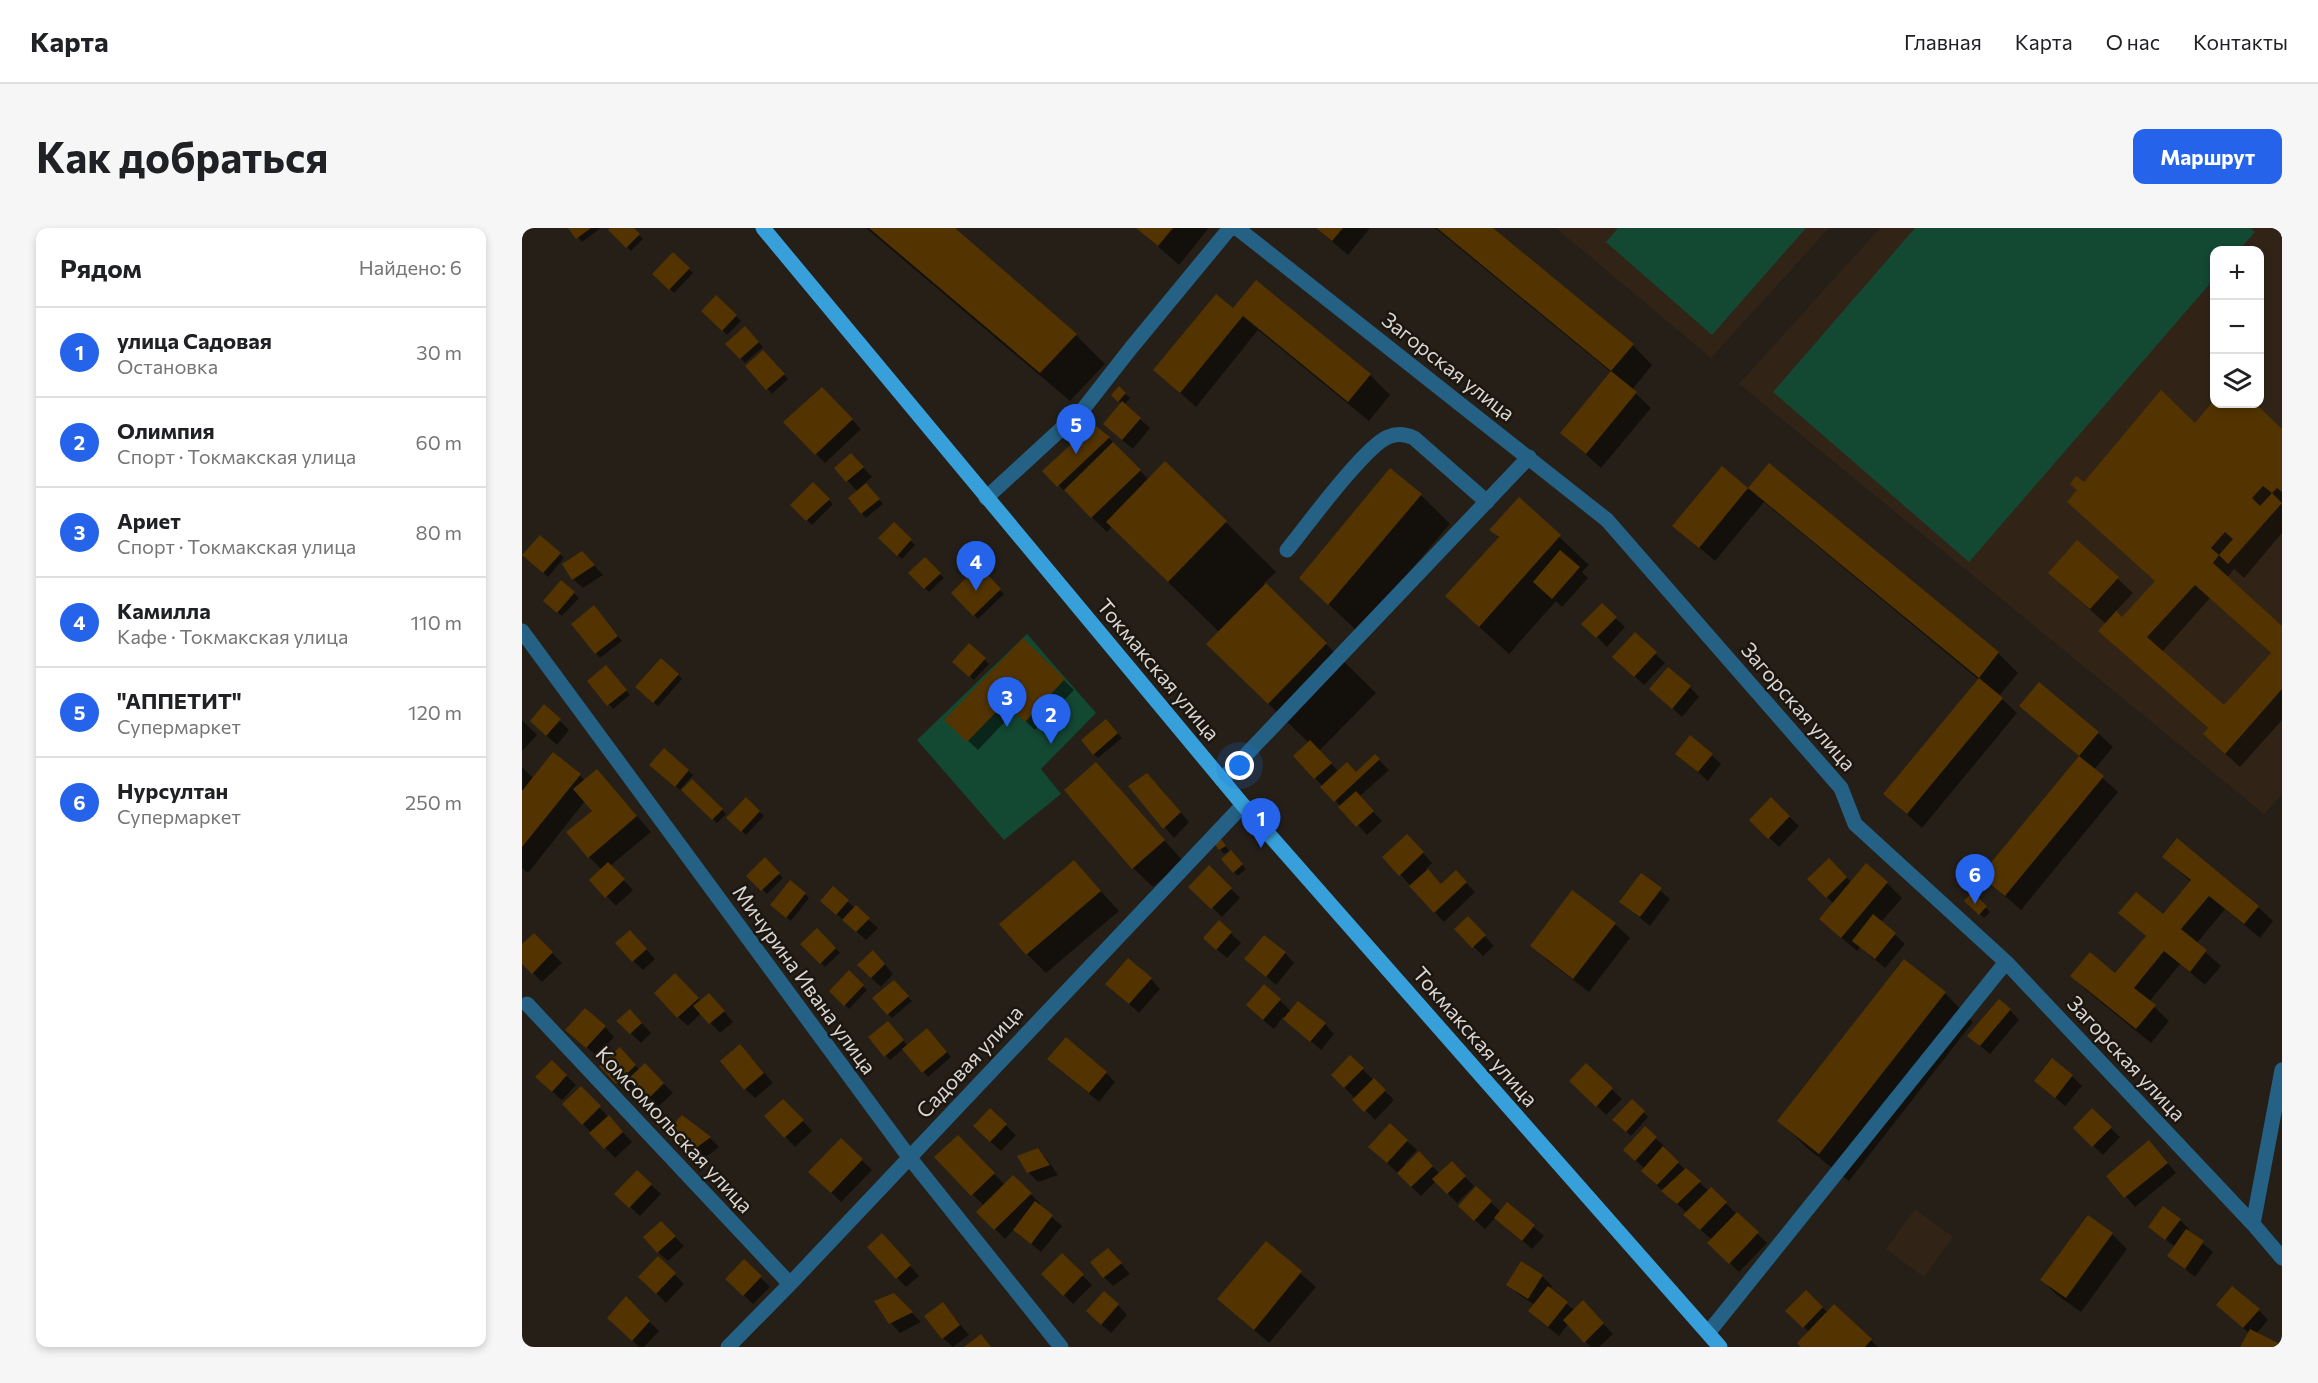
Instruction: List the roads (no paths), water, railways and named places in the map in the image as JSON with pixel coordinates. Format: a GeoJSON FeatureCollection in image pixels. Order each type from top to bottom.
{"type":"FeatureCollection","features":[{"type":"Feature","properties":{"kind":"main road","name":"Токмакская улица"},"geometry":{"type":"LineString","coordinates":[[763,228],[1243,805],[1720,1347]]}},
{"type":"Feature","properties":{"kind":"street"},"geometry":{"type":"LineString","coordinates":[[986,498],[1084,408],[1230,228]]}},
{"type":"Feature","properties":{"kind":"street","name":"Загорская улица"},"geometry":{"type":"LineString","coordinates":[[1238,228],[1607,520],[1841,788],[1855,824],[2006,962],[2253,1224],[2282,1258]]}},
{"type":"Feature","properties":{"kind":"street"},"geometry":{"type":"LineString","coordinates":[[1287,550],[1364,456],[1386,437],[1397,434],[1405,434],[1414,438],[1487,502]]}},
{"type":"Feature","properties":{"kind":"street"},"geometry":{"type":"LineString","coordinates":[[1222,780],[1529,457]]}},
{"type":"Feature","properties":{"kind":"street","name":"Мичурина Ивана улица"},"geometry":{"type":"LineString","coordinates":[[522,631],[909,1157],[1061,1347]]}},
{"type":"Feature","properties":{"kind":"street","name":"Садовая улица"},"geometry":{"type":"LineString","coordinates":[[728,1347],[1243,805]]}},
{"type":"Feature","properties":{"kind":"street"},"geometry":{"type":"LineString","coordinates":[[1708,1333],[2006,962]]}},
{"type":"Feature","properties":{"kind":"street","name":"Комсомольская улица"},"geometry":{"type":"LineString","coordinates":[[527,1004],[790,1284]]}},
{"type":"Feature","properties":{"kind":"street"},"geometry":{"type":"LineString","coordinates":[[2253,1224],[2282,1070]]}},
{"type":"Feature","properties":{"kind":"place","name":"\"АППЕТИТ\""},"geometry":{"type":"Point","coordinates":[1076,454]}},
{"type":"Feature","properties":{"kind":"place","name":"Камилла"},"geometry":{"type":"Point","coordinates":[976,591]}},
{"type":"Feature","properties":{"kind":"place","name":"Ариет"},"geometry":{"type":"Point","coordinates":[1007,727]}},
{"type":"Feature","properties":{"kind":"place","name":"Олимпия"},"geometry":{"type":"Point","coordinates":[1051,744]}},
{"type":"Feature","properties":{"kind":"place","name":"улица Садовая"},"geometry":{"type":"Point","coordinates":[1261,848]}},
{"type":"Feature","properties":{"kind":"place","name":"Нурсултан"},"geometry":{"type":"Point","coordinates":[1975,904]}}]}
